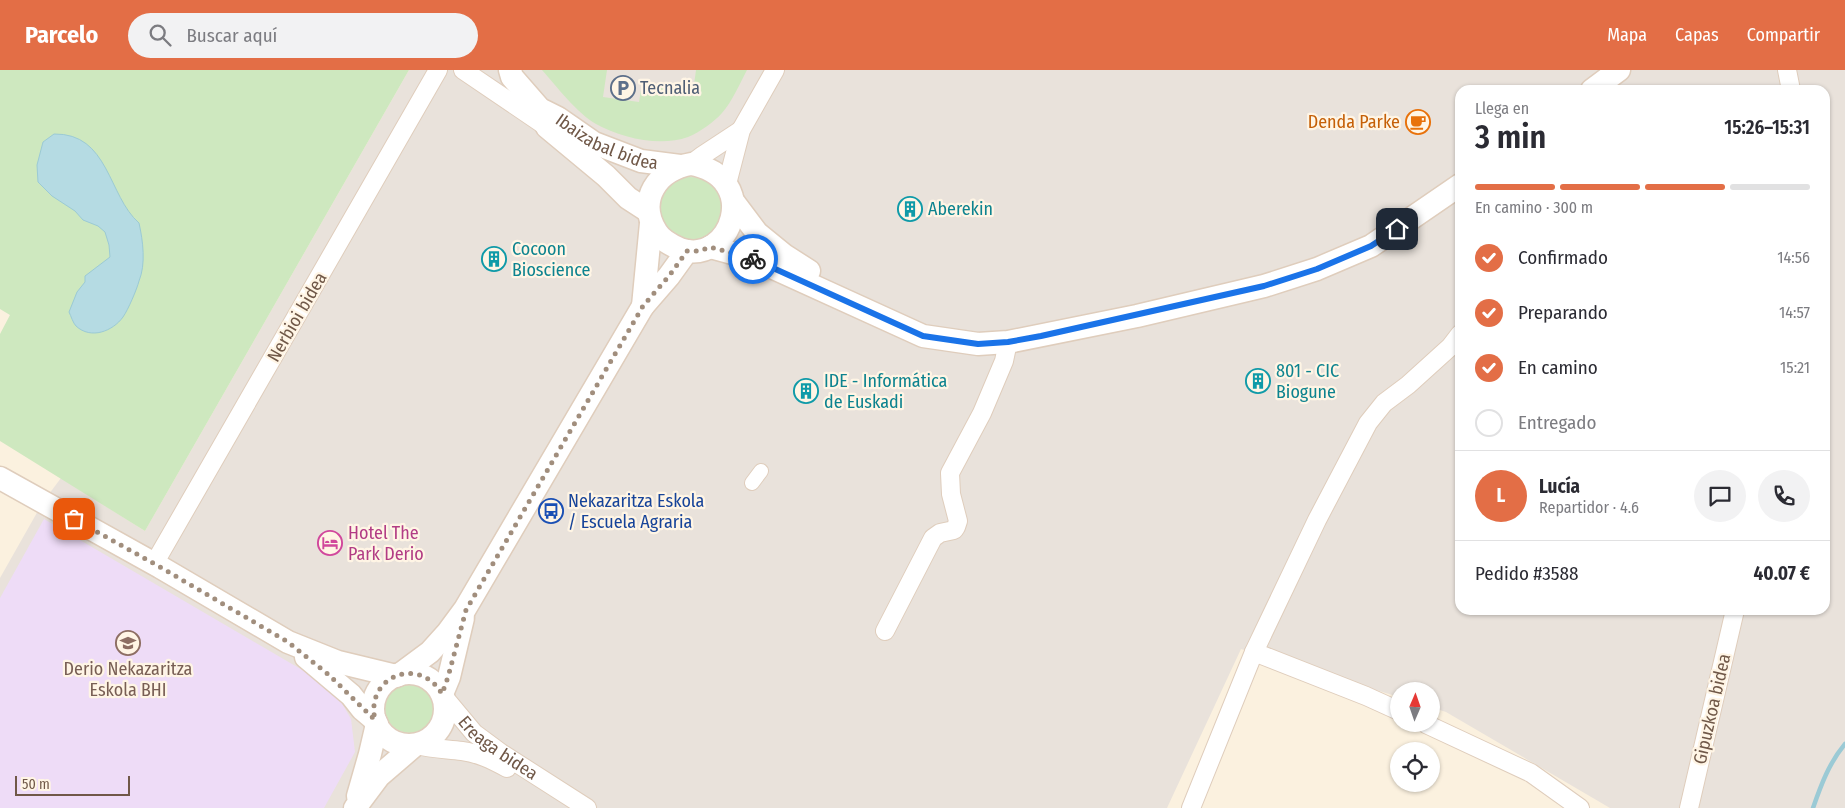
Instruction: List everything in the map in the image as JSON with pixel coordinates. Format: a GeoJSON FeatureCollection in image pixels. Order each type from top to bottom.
{"type":"FeatureCollection","features":[{"type":"Feature","properties":{"kind":"street","name":"Nerbioi bidea"},"geometry":{"type":"LineString","coordinates":[[154,564],[438,70]]}},
{"type":"Feature","properties":{"kind":"street"},"geometry":{"type":"LineString","coordinates":[[463,70],[543,118]]}},
{"type":"Feature","properties":{"kind":"street","name":"Ibaizabal bidea"},"geometry":{"type":"LineString","coordinates":[[510,70],[512,76],[543,118],[650,217]]}},
{"type":"Feature","properties":{"kind":"street"},"geometry":{"type":"LineString","coordinates":[[650,217],[658,234],[666,242],[687,251],[699,251],[710,247],[723,235],[730,225],[733,214],[730,192],[741,130],[774,70]]}},
{"type":"Feature","properties":{"kind":"street"},"geometry":{"type":"LineString","coordinates":[[1599,85],[1619,70]]}},
{"type":"Feature","properties":{"kind":"street"},"geometry":{"type":"LineString","coordinates":[[1787,70],[1790,85]]}},
{"type":"Feature","properties":{"kind":"street","name":"Ibaizabal bidea"},"geometry":{"type":"LineString","coordinates":[[543,118],[558,118],[594,143],[641,161],[685,165]]}},
{"type":"Feature","properties":{"kind":"street"},"geometry":{"type":"LineString","coordinates":[[643,306],[650,195],[658,180],[668,171],[685,165],[741,130]]}},
{"type":"Feature","properties":{"kind":"street"},"geometry":{"type":"LineString","coordinates":[[685,165],[704,167],[716,172],[757,233],[784,255],[888,321]]}},
{"type":"Feature","properties":{"kind":"street"},"geometry":{"type":"LineString","coordinates":[[710,247],[754,259],[923,336],[978,344],[1008,342],[1137,316],[1256,288],[1317,269],[1371,246],[1455,188]]}},
{"type":"Feature","properties":{"kind":"street"},"geometry":{"type":"LineString","coordinates":[[416,745],[407,746],[392,741],[380,731],[373,707],[377,694],[385,683],[430,652],[466,610],[643,306],[669,276],[687,251]]}},
{"type":"Feature","properties":{"kind":"street"},"geometry":{"type":"LineString","coordinates":[[1191,808],[1254,652],[1317,520],[1368,423],[1384,403],[1408,385],[1455,340]]}},
{"type":"Feature","properties":{"kind":"street"},"geometry":{"type":"LineString","coordinates":[[885,631],[933,538],[940,533],[956,528],[958,521],[951,494],[950,474],[982,413],[1004,361],[1008,342]]}},
{"type":"Feature","properties":{"kind":"street"},"geometry":{"type":"LineString","coordinates":[[752,483],[761,471]]}},
{"type":"Feature","properties":{"kind":"street"},"geometry":{"type":"LineString","coordinates":[[0,478],[288,642],[338,662],[397,675],[412,674],[424,677],[435,684],[443,696],[446,710],[443,724],[435,735],[416,745],[379,776],[354,808]]}},
{"type":"Feature","properties":{"kind":"street"},"geometry":{"type":"LineString","coordinates":[[443,696],[466,610]]}},
{"type":"Feature","properties":{"kind":"street","name":"Gipuzkoa bidea"},"geometry":{"type":"LineString","coordinates":[[1688,808],[1734,615]]}},
{"type":"Feature","properties":{"kind":"street"},"geometry":{"type":"LineString","coordinates":[[288,642],[334,680],[376,722]]}},
{"type":"Feature","properties":{"kind":"street"},"geometry":{"type":"LineString","coordinates":[[1254,652],[1390,707]]}},
{"type":"Feature","properties":{"kind":"street","name":"Ereaga bidea"},"geometry":{"type":"LineString","coordinates":[[443,696],[474,733],[500,753],[587,808]]}},
{"type":"Feature","properties":{"kind":"street"},"geometry":{"type":"LineString","coordinates":[[354,808],[370,754],[376,722]]}},
{"type":"Feature","properties":{"kind":"street"},"geometry":{"type":"LineString","coordinates":[[1440,731],[1531,773],[1580,808]]}},
{"type":"Feature","properties":{"kind":"street","name":"Ereaga bidea"},"geometry":{"type":"LineString","coordinates":[[416,745],[433,749],[464,751],[490,758],[531,782],[560,791]]}},
{"type":"Feature","properties":{"kind":"shaded area"},"geometry":{"type":"Polygon","coordinates":[[[409,70],[1845,70],[1845,808],[1610,808],[1440,710],[1440,682],[1390,682],[1390,694],[1241,649],[1167,808],[0,808],[0,578],[43,502],[61,478],[145,531],[409,70]]]}},
{"type":"Feature","properties":{"kind":"shaded area","name":"Derio Nekazaritza Eskola BHI"},"geometry":{"type":"Polygon","coordinates":[[[44,519],[333,688],[351,719],[355,752],[324,808],[0,808],[0,598],[44,519]]]}},
{"type":"Feature","properties":{"kind":"green space"},"geometry":{"type":"Polygon","coordinates":[[[0,70],[409,70],[145,531],[0,441],[0,334],[10,315],[0,309],[0,70]]]}},
{"type":"Feature","properties":{"kind":"green space"},"geometry":{"type":"Polygon","coordinates":[[[542,70],[607,70],[603,97],[639,102],[642,84],[693,92],[696,70],[747,70],[736,92],[722,113],[702,130],[677,140],[653,141],[629,137],[596,124],[575,107],[542,70]]]}},
{"type":"Feature","properties":{"kind":"green space"},"geometry":{"type":"Polygon","coordinates":[[[690,177],[702,179],[713,186],[720,197],[722,209],[720,221],[713,232],[702,239],[690,241],[678,239],[667,232],[660,221],[658,209],[660,197],[667,186],[678,179],[690,177]]]}},
{"type":"Feature","properties":{"kind":"green space"},"geometry":{"type":"Polygon","coordinates":[[[410,683],[419,685],[430,694],[435,708],[433,717],[424,728],[410,733],[401,731],[390,722],[385,708],[387,699],[396,688],[410,683]]]}},
{"type":"Feature","properties":{"kind":"water"},"geometry":{"type":"Polygon","coordinates":[[[54,134],[72,136],[86,144],[97,155],[106,168],[120,198],[139,223],[143,245],[143,267],[138,285],[123,317],[114,326],[101,332],[95,333],[82,330],[75,325],[69,312],[77,292],[85,282],[85,276],[110,257],[109,245],[105,232],[98,226],[83,220],[75,211],[52,196],[38,182],[37,165],[43,142],[54,134]]]}},
{"type":"Feature","properties":{"kind":"waterway"},"geometry":{"type":"LineString","coordinates":[[1813,808],[1822,783],[1839,751],[1845,744]]}},
{"type":"Feature","properties":{"kind":"way so far"},"geometry":{"type":"LineString","coordinates":[[74,519],[288,642],[329,675],[375,720],[373,707],[377,694],[385,683],[396,676],[418,674],[435,684],[442,694],[466,610],[643,306],[669,276],[687,251],[699,251],[710,247],[753,259]]}},
{"type":"Feature","properties":{"kind":"place","name":"Tecnalia"},"geometry":{"type":"Point","coordinates":[623,88]}},
{"type":"Feature","properties":{"kind":"place","name":"Denda Parke"},"geometry":{"type":"Point","coordinates":[1418,122]}},
{"type":"Feature","properties":{"kind":"place","name":"Aberekin"},"geometry":{"type":"Point","coordinates":[910,209]}},
{"type":"Feature","properties":{"kind":"place","name":"Cocoon Bioscience"},"geometry":{"type":"Point","coordinates":[494,259]}},
{"type":"Feature","properties":{"kind":"place","name":"801 - CIC Biogune"},"geometry":{"type":"Point","coordinates":[1258,381]}},
{"type":"Feature","properties":{"kind":"place","name":"IDE - Informática de Euskadi"},"geometry":{"type":"Point","coordinates":[806,391]}},
{"type":"Feature","properties":{"kind":"place","name":"Nekazaritza Eskola / Escuela Agraria"},"geometry":{"type":"Point","coordinates":[551,511]}},
{"type":"Feature","properties":{"kind":"place","name":"Hotel The Park Derio"},"geometry":{"type":"Point","coordinates":[330,543]}},
{"type":"Feature","properties":{"kind":"place","name":"Derio Nekazaritza Eskola BHI"},"geometry":{"type":"Point","coordinates":[128,643]}},
{"type":"Feature","properties":{"kind":"route"},"geometry":{"type":"LineString","coordinates":[[753,259],[923,336],[978,344],[1008,342],[1041,336],[1264,286],[1317,269],[1371,246],[1397,229]]}}]}
